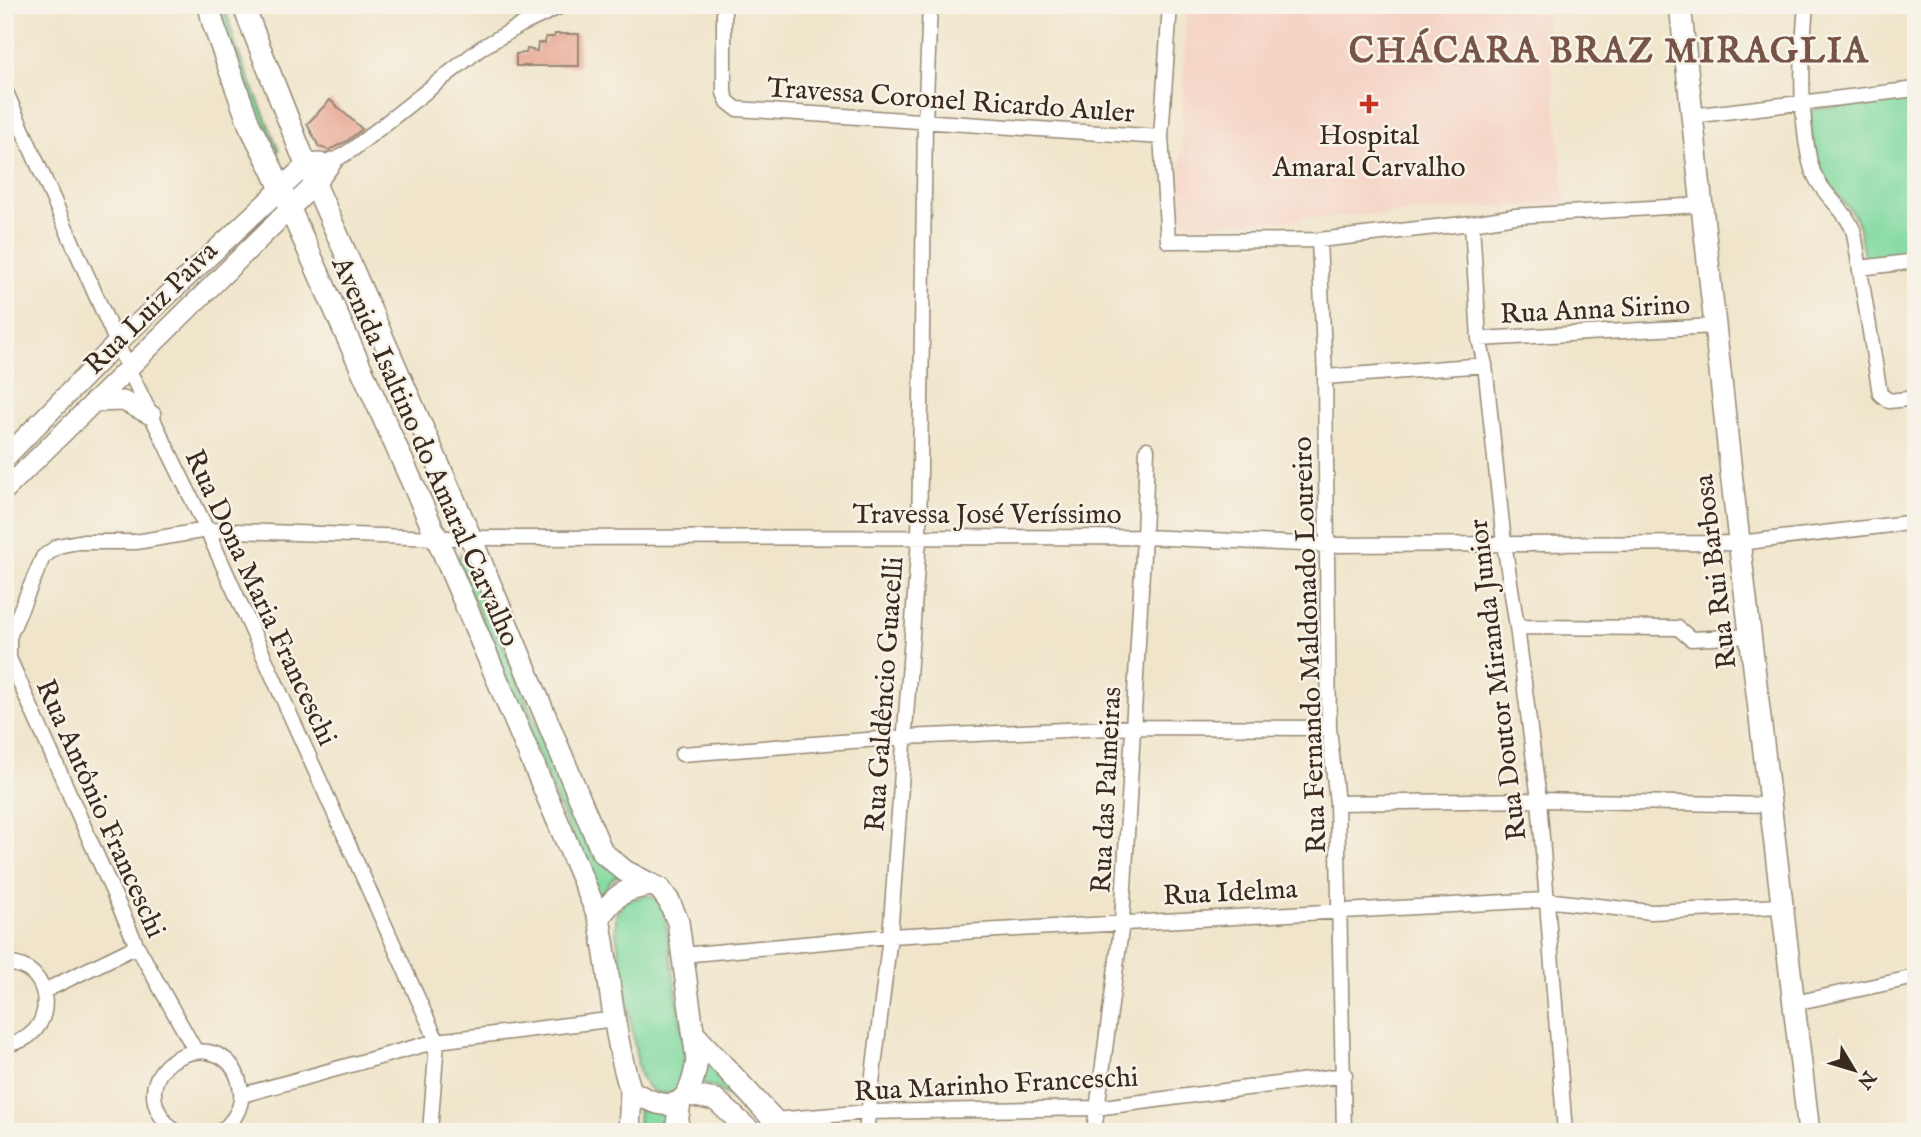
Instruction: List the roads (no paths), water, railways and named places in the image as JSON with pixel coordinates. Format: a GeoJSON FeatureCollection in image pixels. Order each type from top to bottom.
{"type":"FeatureCollection","features":[{"type":"Feature","properties":{"kind":"main road","name":"Avenida Isaltino do Amaral Carvalho"},"geometry":{"type":"LineString","coordinates":[[209,5],[249,124],[281,189],[437,538],[599,918],[623,1065],[631,1091],[629,1132]]}},
{"type":"Feature","properties":{"kind":"main road","name":"Avenida Isaltino do Amaral Carvalho"},"geometry":{"type":"LineString","coordinates":[[243,5],[311,174],[471,538],[602,852],[625,871],[652,885]]}},
{"type":"Feature","properties":{"kind":"main road","name":"Rua Rui Barbosa"},"geometry":{"type":"LineString","coordinates":[[1680,5],[1739,543],[1810,1132]]}},
{"type":"Feature","properties":{"kind":"main road"},"geometry":{"type":"LineString","coordinates":[[599,918],[611,901],[629,888],[652,885],[669,901],[678,922],[697,1060],[694,1082],[684,1099],[676,1132]]}},
{"type":"Feature","properties":{"kind":"main road"},"geometry":{"type":"LineString","coordinates":[[693,1033],[781,1126]]}},
{"type":"Feature","properties":{"kind":"main road"},"geometry":{"type":"LineString","coordinates":[[631,1091],[656,1102],[716,1100],[751,1132]]}},
{"type":"Feature","properties":{"kind":"street","name":"Rua Luiz Paiva"},"geometry":{"type":"LineString","coordinates":[[5,458],[117,343],[281,189],[353,149],[481,48],[563,5]]}},
{"type":"Feature","properties":{"kind":"street","name":"Travessa Coronel Ricardo Auler"},"geometry":{"type":"LineString","coordinates":[[724,5],[724,93],[728,102],[737,109],[1161,138]]}},
{"type":"Feature","properties":{"kind":"street","name":"Rua Galdêncio Guacelli"},"geometry":{"type":"LineString","coordinates":[[866,1132],[890,936],[919,539],[925,122],[930,5]]}},
{"type":"Feature","properties":{"kind":"street"},"geometry":{"type":"LineString","coordinates":[[1170,5],[1161,138],[1168,241],[1320,240],[1515,216],[1701,205]]}},
{"type":"Feature","properties":{"kind":"street"},"geometry":{"type":"LineString","coordinates":[[1806,5],[1801,57],[1802,102],[1810,167],[1818,183],[1850,220],[1880,394],[1889,401],[1916,398]]}},
{"type":"Feature","properties":{"kind":"street"},"geometry":{"type":"LineString","coordinates":[[1691,116],[1916,89]]}},
{"type":"Feature","properties":{"kind":"street","name":"Rua Dona Maria Franceschi"},"geometry":{"type":"LineString","coordinates":[[5,90],[128,368],[207,530],[437,1041],[430,1132]]}},
{"type":"Feature","properties":{"kind":"street","name":"Rua Luiz Paiva"},"geometry":{"type":"LineString","coordinates":[[5,490],[290,209],[311,174]]}},
{"type":"Feature","properties":{"kind":"street","name":"Rua Doutor Miranda Junior"},"geometry":{"type":"LineString","coordinates":[[1472,223],[1479,339],[1485,365],[1504,542],[1539,800],[1565,1132]]}},
{"type":"Feature","properties":{"kind":"street","name":"Rua Fernando Maldonado Loureiro"},"geometry":{"type":"LineString","coordinates":[[1320,240],[1325,377],[1329,728],[1337,803],[1345,1075],[1344,1132]]}},
{"type":"Feature","properties":{"kind":"street"},"geometry":{"type":"LineString","coordinates":[[1860,268],[1916,261]]}},
{"type":"Feature","properties":{"kind":"street","name":"Rua Anna Sirino"},"geometry":{"type":"LineString","coordinates":[[1479,339],[1714,326]]}},
{"type":"Feature","properties":{"kind":"street","name":"Rua Anna Sirino"},"geometry":{"type":"LineString","coordinates":[[1325,377],[1485,365]]}},
{"type":"Feature","properties":{"kind":"street"},"geometry":{"type":"LineString","coordinates":[[93,402],[122,401],[151,415]]}},
{"type":"Feature","properties":{"kind":"street","name":"Rua das Palmeiras"},"geometry":{"type":"LineString","coordinates":[[1094,1132],[1122,922],[1147,449]]}},
{"type":"Feature","properties":{"kind":"street","name":"Travessa José Veríssimo"},"geometry":{"type":"LineString","coordinates":[[58,546],[78,542],[136,542],[207,530],[437,538],[1144,537],[1327,545],[1504,542],[1739,543],[1916,522]]}},
{"type":"Feature","properties":{"kind":"street","name":"Rua Antônio Franceschi"},"geometry":{"type":"LineString","coordinates":[[58,546],[43,556],[9,637],[9,657],[136,946],[195,1050]]}},
{"type":"Feature","properties":{"kind":"street"},"geometry":{"type":"LineString","coordinates":[[1517,627],[1678,628],[1691,639],[1750,636]]}},
{"type":"Feature","properties":{"kind":"street"},"geometry":{"type":"LineString","coordinates":[[682,754],[906,737],[1133,727],[1329,728]]}},
{"type":"Feature","properties":{"kind":"street"},"geometry":{"type":"LineString","coordinates":[[1337,803],[1539,800],[1770,804]]}},
{"type":"Feature","properties":{"kind":"street","name":"Rua Idelma"},"geometry":{"type":"LineString","coordinates":[[682,955],[890,936],[1340,909],[1545,900],[1651,912],[1782,906]]}},
{"type":"Feature","properties":{"kind":"street"},"geometry":{"type":"LineString","coordinates":[[44,991],[136,946]]}},
{"type":"Feature","properties":{"kind":"street"},"geometry":{"type":"LineString","coordinates":[[5,964],[13,963],[33,973],[44,991],[46,1012],[36,1031],[18,1043],[5,1044]]}},
{"type":"Feature","properties":{"kind":"street"},"geometry":{"type":"LineString","coordinates":[[1794,1003],[1916,977]]}},
{"type":"Feature","properties":{"kind":"street"},"geometry":{"type":"LineString","coordinates":[[242,1095],[437,1041],[616,1018]]}},
{"type":"Feature","properties":{"kind":"street"},"geometry":{"type":"LineString","coordinates":[[175,1132],[162,1119],[155,1102],[156,1084],[163,1068],[177,1056],[195,1050],[213,1053],[228,1062],[238,1077],[242,1095],[237,1113],[226,1128],[219,1132]]}},
{"type":"Feature","properties":{"kind":"street","name":"Rua Marinho Franceschi"},"geometry":{"type":"LineString","coordinates":[[781,1126],[868,1112],[1096,1108],[1345,1075]]}},
{"type":"Feature","properties":{"kind":"place","name":"Hospital Amaral Carvalho"},"geometry":{"type":"Point","coordinates":[1369,104]}},
{"type":"Feature","properties":{"kind":"district","name":"CHÁCARA BRAZ MIRAGLIA"},"geometry":{"type":"Point","coordinates":[1609,50]}}]}
